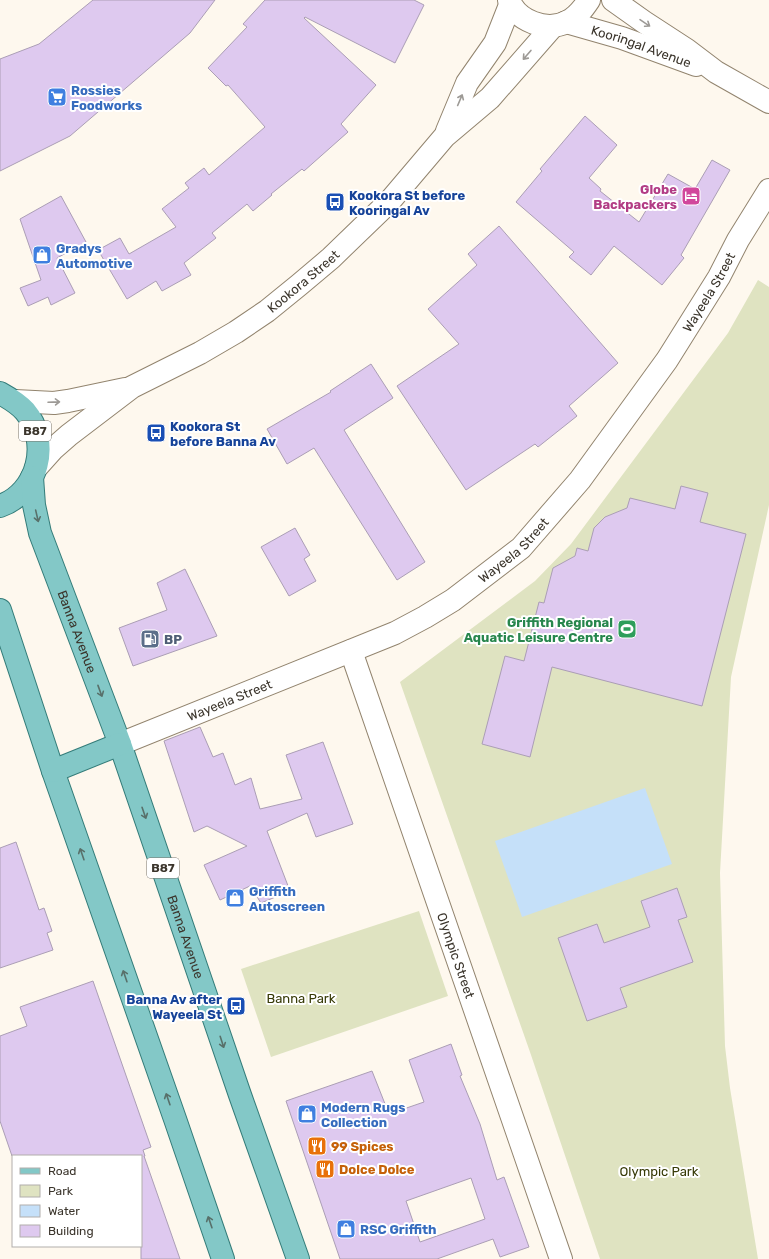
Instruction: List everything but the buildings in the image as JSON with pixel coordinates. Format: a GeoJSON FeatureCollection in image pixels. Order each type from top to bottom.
{"type":"FeatureCollection","features":[{"type":"Feature","properties":{"kind":"main road","name":"B87"},"geometry":{"type":"LineString","coordinates":[[0,506],[16,497],[25,488],[34,473],[39,454],[38,438],[33,424],[26,412],[8,397]]}},
{"type":"Feature","properties":{"kind":"main road","name":"Banna Avenue"},"geometry":{"type":"LineString","coordinates":[[34,473],[34,505],[40,533],[120,744],[240,1095],[298,1259]]}},
{"type":"Feature","properties":{"kind":"main road"},"geometry":{"type":"LineString","coordinates":[[0,610],[53,771],[223,1259]]}},
{"type":"Feature","properties":{"kind":"main road"},"geometry":{"type":"LineString","coordinates":[[53,771],[120,744]]}},
{"type":"Feature","properties":{"kind":"street","name":"Kookora Street"},"geometry":{"type":"LineString","coordinates":[[34,473],[53,449],[132,388],[200,353],[236,332],[273,307],[331,258],[389,202],[445,136],[490,98],[559,24],[579,14],[589,0]]}},
{"type":"Feature","properties":{"kind":"street","name":"Kooringal Avenue"},"geometry":{"type":"LineString","coordinates":[[613,0],[687,50],[716,72],[769,102]]}},
{"type":"Feature","properties":{"kind":"street","name":"Kookora Street"},"geometry":{"type":"LineString","coordinates":[[445,136],[467,83],[495,42],[510,2]]}},
{"type":"Feature","properties":{"kind":"street","name":"Kooringal Avenue"},"geometry":{"type":"LineString","coordinates":[[510,2],[518,14],[529,21],[541,25],[559,24],[622,38],[654,51],[716,72]]}},
{"type":"Feature","properties":{"kind":"street","name":"Wayeela Street"},"geometry":{"type":"LineString","coordinates":[[120,744],[395,633],[453,600],[521,548],[580,480],[666,360],[720,277],[738,240],[769,190]]}},
{"type":"Feature","properties":{"kind":"street","name":"Kookora Street"},"geometry":{"type":"LineString","coordinates":[[8,397],[54,403],[132,388]]}},
{"type":"Feature","properties":{"kind":"street","name":"Olympic Street"},"geometry":{"type":"LineString","coordinates":[[351,651],[561,1259]]}},
{"type":"Feature","properties":{"kind":"green space","name":"Olympic Park"},"geometry":{"type":"Polygon","coordinates":[[[758,280],[769,287],[769,505],[731,677],[720,873],[725,1046],[730,1088],[758,1259],[600,1259],[530,1052],[400,682],[535,581],[571,544],[728,333],[758,280]]]}},
{"type":"Feature","properties":{"kind":"green space","name":"Banna Park"},"geometry":{"type":"Polygon","coordinates":[[[419,911],[448,996],[271,1057],[241,969],[419,911]]]}},
{"type":"Feature","properties":{"kind":"water"},"geometry":{"type":"Polygon","coordinates":[[[645,788],[672,864],[522,917],[495,841],[645,788]]]}},
{"type":"Feature","properties":{"kind":"place","name":"Rossies Foodworks"},"geometry":{"type":"Point","coordinates":[57,97]}},
{"type":"Feature","properties":{"kind":"place","name":"Globe Backpackers"},"geometry":{"type":"Point","coordinates":[691,196]}},
{"type":"Feature","properties":{"kind":"place","name":"Kookora St before Kooringal Av"},"geometry":{"type":"Point","coordinates":[335,202]}},
{"type":"Feature","properties":{"kind":"place","name":"Gradys Automotive"},"geometry":{"type":"Point","coordinates":[42,255]}},
{"type":"Feature","properties":{"kind":"place","name":"Kookora St before Banna Av"},"geometry":{"type":"Point","coordinates":[156,433]}},
{"type":"Feature","properties":{"kind":"place","name":"Griffith Regional Aquatic Leisure Centre"},"geometry":{"type":"Point","coordinates":[627,629]}},
{"type":"Feature","properties":{"kind":"place","name":"BP"},"geometry":{"type":"Point","coordinates":[150,639]}},
{"type":"Feature","properties":{"kind":"place","name":"Griffith Autoscreen"},"geometry":{"type":"Point","coordinates":[235,898]}},
{"type":"Feature","properties":{"kind":"place","name":"Banna Av after Wayeela St"},"geometry":{"type":"Point","coordinates":[236,1006]}},
{"type":"Feature","properties":{"kind":"place","name":"Modern Rugs Collection"},"geometry":{"type":"Point","coordinates":[307,1114]}},
{"type":"Feature","properties":{"kind":"place","name":"99 Spices"},"geometry":{"type":"Point","coordinates":[317,1146]}},
{"type":"Feature","properties":{"kind":"place","name":"Dolce Dolce"},"geometry":{"type":"Point","coordinates":[325,1169]}},
{"type":"Feature","properties":{"kind":"place","name":"RSC Griffith"},"geometry":{"type":"Point","coordinates":[346,1229]}}]}
